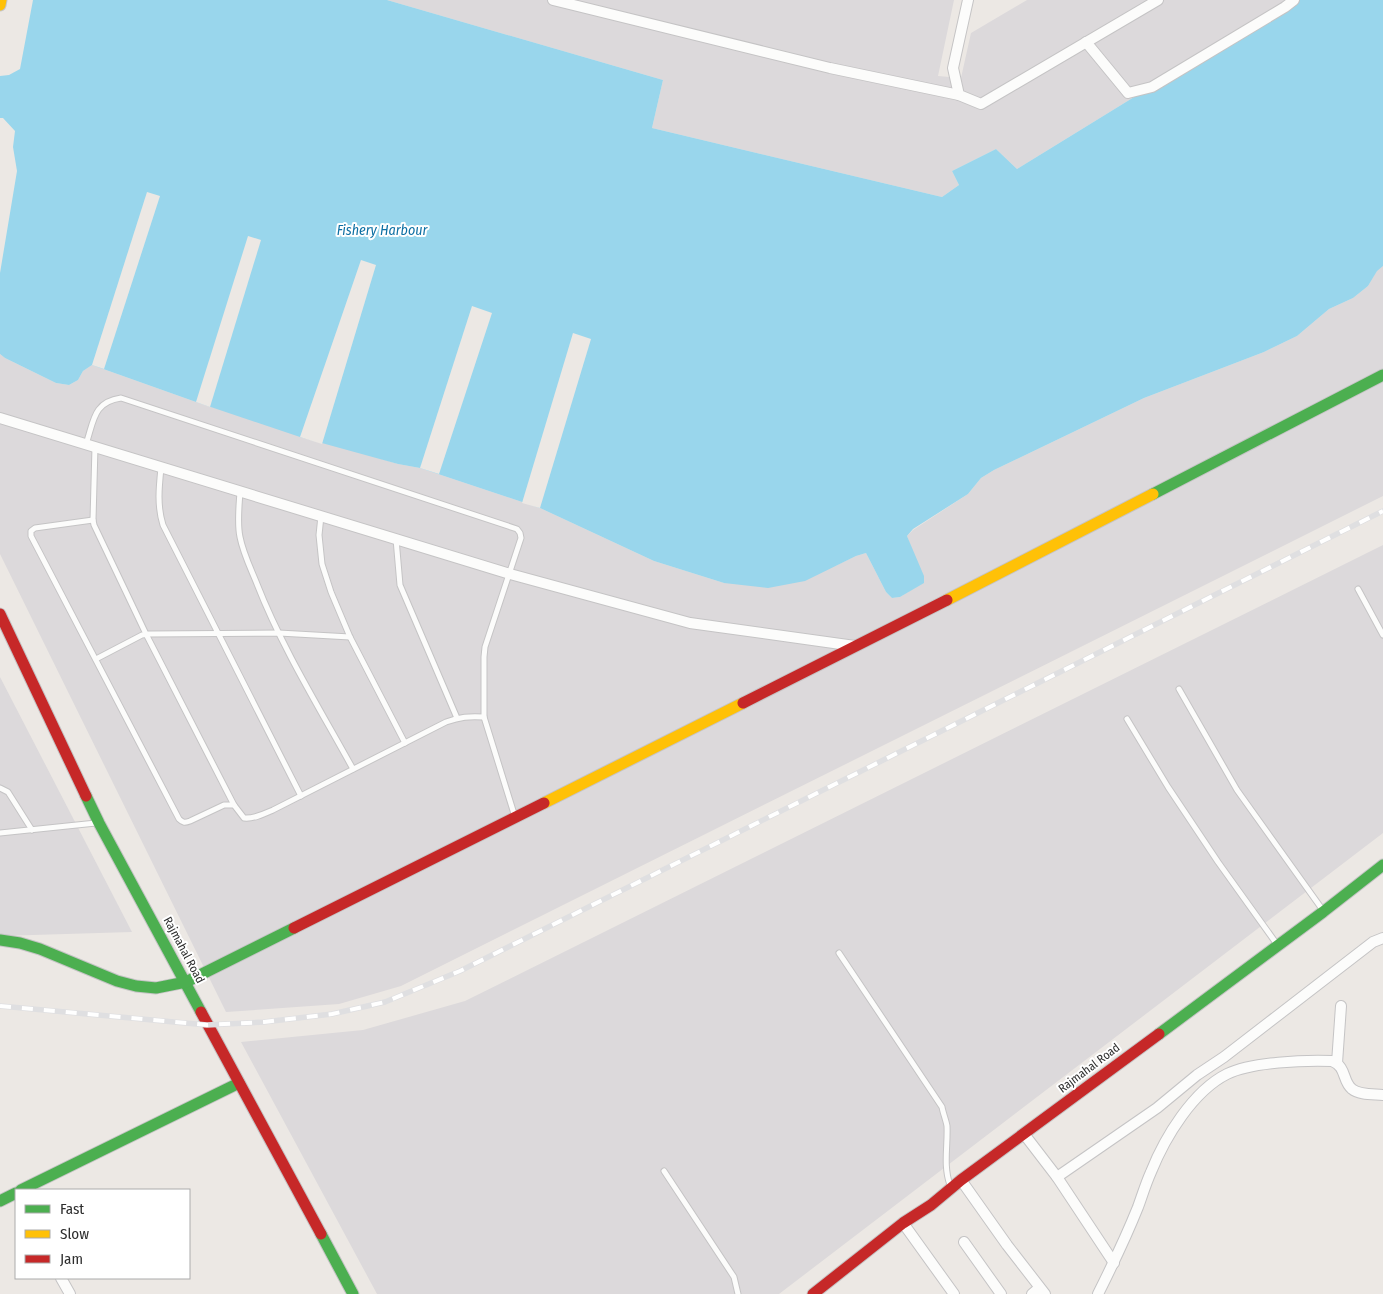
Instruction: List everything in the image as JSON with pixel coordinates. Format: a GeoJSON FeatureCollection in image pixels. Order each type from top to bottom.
{"type":"FeatureCollection","features":[{"type":"Feature","properties":{"kind":"street"},"geometry":{"type":"LineString","coordinates":[[0,5],[1,0]]}},
{"type":"Feature","properties":{"kind":"street"},"geometry":{"type":"LineString","coordinates":[[553,0],[830,68],[959,95],[981,104],[1158,0]]}},
{"type":"Feature","properties":{"kind":"street"},"geometry":{"type":"LineString","coordinates":[[959,95],[953,68],[968,0]]}},
{"type":"Feature","properties":{"kind":"street"},"geometry":{"type":"LineString","coordinates":[[1086,42],[1128,93],[1152,87],[1285,8],[1294,0]]}},
{"type":"Feature","properties":{"kind":"street"},"geometry":{"type":"LineString","coordinates":[[0,940],[38,948],[99,975],[132,986],[157,988],[186,982],[856,647],[1383,375]]}},
{"type":"Feature","properties":{"kind":"street"},"geometry":{"type":"LineString","coordinates":[[0,418],[510,574],[690,623],[856,647]]}},
{"type":"Feature","properties":{"kind":"street","name":"Rajmahal Road"},"geometry":{"type":"LineString","coordinates":[[0,614],[99,823],[353,1294]]}},
{"type":"Feature","properties":{"kind":"street","name":"Rajmahal Road"},"geometry":{"type":"LineString","coordinates":[[813,1294],[903,1223],[931,1205],[956,1184],[1383,866]]}},
{"type":"Feature","properties":{"kind":"street"},"geometry":{"type":"LineString","coordinates":[[1057,1177],[1157,1108],[1197,1075],[1373,942],[1383,938]]}},
{"type":"Feature","properties":{"kind":"street"},"geometry":{"type":"LineString","coordinates":[[1337,1063],[1341,1006]]}},
{"type":"Feature","properties":{"kind":"street"},"geometry":{"type":"LineString","coordinates":[[1098,1294],[1114,1263],[1151,1170],[1169,1136],[1202,1092],[1218,1079],[1229,1073],[1266,1064],[1327,1061],[1337,1063],[1340,1066],[1352,1089],[1358,1092],[1383,1095]]}},
{"type":"Feature","properties":{"kind":"street"},"geometry":{"type":"LineString","coordinates":[[29,1189],[239,1083]]}},
{"type":"Feature","properties":{"kind":"street"},"geometry":{"type":"LineString","coordinates":[[1024,1134],[1057,1177],[1114,1263]]}},
{"type":"Feature","properties":{"kind":"street"},"geometry":{"type":"LineString","coordinates":[[956,1184],[1006,1245],[1039,1292]]}},
{"type":"Feature","properties":{"kind":"street"},"geometry":{"type":"LineString","coordinates":[[903,1223],[954,1294]]}},
{"type":"Feature","properties":{"kind":"street"},"geometry":{"type":"LineString","coordinates":[[964,1242],[1001,1294]]}},
{"type":"Feature","properties":{"kind":"street"},"geometry":{"type":"LineString","coordinates":[[61,1279],[70,1294]]}},
{"type":"Feature","properties":{"kind":"lane"},"geometry":{"type":"LineString","coordinates":[[484,716],[457,718],[273,810],[250,819],[244,818],[234,805],[146,634],[93,520],[90,445],[97,410],[105,402],[121,398],[517,529],[521,538],[485,647],[484,657],[484,716],[515,817]]}},
{"type":"Feature","properties":{"kind":"lane"},"geometry":{"type":"LineString","coordinates":[[161,467],[160,514],[168,536],[301,796]]}},
{"type":"Feature","properties":{"kind":"lane"},"geometry":{"type":"LineString","coordinates":[[240,491],[238,524],[243,548],[263,600],[279,634],[354,769]]}},
{"type":"Feature","properties":{"kind":"lane"},"geometry":{"type":"LineString","coordinates":[[321,516],[319,535],[322,564],[330,592],[350,637],[405,743]]}},
{"type":"Feature","properties":{"kind":"lane"},"geometry":{"type":"LineString","coordinates":[[93,520],[35,528],[31,531],[31,536],[179,819],[186,823],[224,805],[234,805]]}},
{"type":"Feature","properties":{"kind":"lane"},"geometry":{"type":"LineString","coordinates":[[396,539],[400,585],[457,718]]}},
{"type":"Feature","properties":{"kind":"lane"},"geometry":{"type":"LineString","coordinates":[[1358,589],[1383,635]]}},
{"type":"Feature","properties":{"kind":"lane"},"geometry":{"type":"LineString","coordinates":[[96,659],[146,634],[279,634],[350,637]]}},
{"type":"Feature","properties":{"kind":"lane"},"geometry":{"type":"LineString","coordinates":[[1179,689],[1237,790],[1323,912]]}},
{"type":"Feature","properties":{"kind":"lane"},"geometry":{"type":"LineString","coordinates":[[1127,719],[1168,787],[1218,862],[1278,946]]}},
{"type":"Feature","properties":{"kind":"lane"},"geometry":{"type":"LineString","coordinates":[[0,788],[8,792],[32,830]]}},
{"type":"Feature","properties":{"kind":"lane"},"geometry":{"type":"LineString","coordinates":[[0,833],[99,823]]}},
{"type":"Feature","properties":{"kind":"lane"},"geometry":{"type":"LineString","coordinates":[[838,953],[942,1107],[946,1124],[946,1165],[948,1178],[956,1184]]}},
{"type":"Feature","properties":{"kind":"lane"},"geometry":{"type":"LineString","coordinates":[[664,1171],[734,1277],[738,1294]]}},
{"type":"Feature","properties":{"kind":"shaded area"},"geometry":{"type":"Polygon","coordinates":[[[387,0],[954,0],[938,76],[961,78],[971,33],[1027,0],[1292,0],[1017,169],[996,149],[952,171],[959,185],[942,197],[652,128],[663,80],[387,0]]]}},
{"type":"Feature","properties":{"kind":"shaded area"},"geometry":{"type":"Polygon","coordinates":[[[1383,266],[1383,496],[401,986],[339,1004],[226,1012],[0,554],[0,354],[56,383],[69,385],[78,380],[83,371],[92,365],[196,402],[398,464],[420,468],[540,508],[654,561],[724,583],[835,566],[866,553],[886,592],[892,598],[900,597],[924,582],[907,536],[913,530],[968,494],[981,478],[1144,398],[1264,352],[1297,336],[1329,309],[1353,298],[1368,286],[1377,270],[1383,266]]]}},
{"type":"Feature","properties":{"kind":"shaded area"},"geometry":{"type":"Polygon","coordinates":[[[1383,545],[1383,833],[779,1294],[377,1294],[241,1042],[363,1030],[465,1001],[1383,545]]]}},
{"type":"Feature","properties":{"kind":"shaded area"},"geometry":{"type":"Polygon","coordinates":[[[0,677],[132,932],[0,936],[0,677]]]}},
{"type":"Feature","properties":{"kind":"water","name":"Fishery Harbour"},"geometry":{"type":"Polygon","coordinates":[[[33,0],[387,0],[663,80],[652,128],[942,197],[959,185],[952,171],[996,149],[1017,169],[1292,0],[1383,0],[1383,266],[1377,271],[1368,286],[1353,298],[1329,309],[1297,336],[1264,352],[1144,398],[981,478],[968,494],[913,529],[907,536],[924,576],[924,583],[900,597],[892,598],[886,592],[866,553],[805,581],[768,588],[724,583],[654,561],[540,508],[420,468],[398,464],[300,437],[92,365],[83,371],[78,380],[69,385],[56,383],[0,354],[0,273],[17,171],[13,147],[15,131],[3,118],[0,118],[0,76],[9,75],[20,69],[33,0]]]}},
{"type":"Feature","properties":{"kind":"pier"},"geometry":{"type":"Polygon","coordinates":[[[147,192],[160,196],[104,369],[92,365],[147,192]]]}},
{"type":"Feature","properties":{"kind":"pier"},"geometry":{"type":"Polygon","coordinates":[[[248,236],[261,240],[210,407],[196,402],[248,236]]]}},
{"type":"Feature","properties":{"kind":"pier"},"geometry":{"type":"Polygon","coordinates":[[[361,260],[376,265],[322,444],[300,437],[361,260]]]}},
{"type":"Feature","properties":{"kind":"pier"},"geometry":{"type":"Polygon","coordinates":[[[472,306],[492,313],[439,474],[420,468],[472,306]]]}},
{"type":"Feature","properties":{"kind":"pier"},"geometry":{"type":"Polygon","coordinates":[[[573,333],[591,339],[540,508],[522,503],[573,333]]]}},
{"type":"Feature","properties":{"kind":"railway"},"geometry":{"type":"LineString","coordinates":[[0,1006],[207,1025],[264,1022],[332,1014],[385,1002],[460,971],[1383,511]]}},
{"type":"Feature","properties":{"kind":"traffic: fast"},"geometry":{"type":"LineString","coordinates":[[1153,494],[1383,375]]}},
{"type":"Feature","properties":{"kind":"traffic: fast"},"geometry":{"type":"LineString","coordinates":[[86,796],[201,1012]]}},
{"type":"Feature","properties":{"kind":"traffic: fast"},"geometry":{"type":"LineString","coordinates":[[1159,1034],[1383,865]]}},
{"type":"Feature","properties":{"kind":"traffic: fast"},"geometry":{"type":"LineString","coordinates":[[0,940],[40,949],[117,981],[136,986],[156,988],[186,982],[294,928]]}},
{"type":"Feature","properties":{"kind":"traffic: fast"},"geometry":{"type":"LineString","coordinates":[[23,1189],[239,1083]]}},
{"type":"Feature","properties":{"kind":"traffic: fast"},"geometry":{"type":"LineString","coordinates":[[0,1201],[15,1194]]}},
{"type":"Feature","properties":{"kind":"traffic: fast"},"geometry":{"type":"LineString","coordinates":[[321,1234],[353,1294]]}},
{"type":"Feature","properties":{"kind":"traffic: slow"},"geometry":{"type":"LineString","coordinates":[[0,5],[1,0]]}},
{"type":"Feature","properties":{"kind":"traffic: slow"},"geometry":{"type":"LineString","coordinates":[[947,600],[1153,494]]}},
{"type":"Feature","properties":{"kind":"traffic: slow"},"geometry":{"type":"LineString","coordinates":[[544,803],[743,703]]}},
{"type":"Feature","properties":{"kind":"traffic: jam"},"geometry":{"type":"LineString","coordinates":[[743,703],[947,600]]}},
{"type":"Feature","properties":{"kind":"traffic: jam"},"geometry":{"type":"LineString","coordinates":[[0,614],[86,796]]}},
{"type":"Feature","properties":{"kind":"traffic: jam"},"geometry":{"type":"LineString","coordinates":[[294,928],[544,803]]}},
{"type":"Feature","properties":{"kind":"traffic: jam"},"geometry":{"type":"LineString","coordinates":[[201,1012],[321,1234]]}},
{"type":"Feature","properties":{"kind":"traffic: jam"},"geometry":{"type":"LineString","coordinates":[[813,1294],[903,1223],[931,1205],[961,1180],[1159,1034]]}}]}
